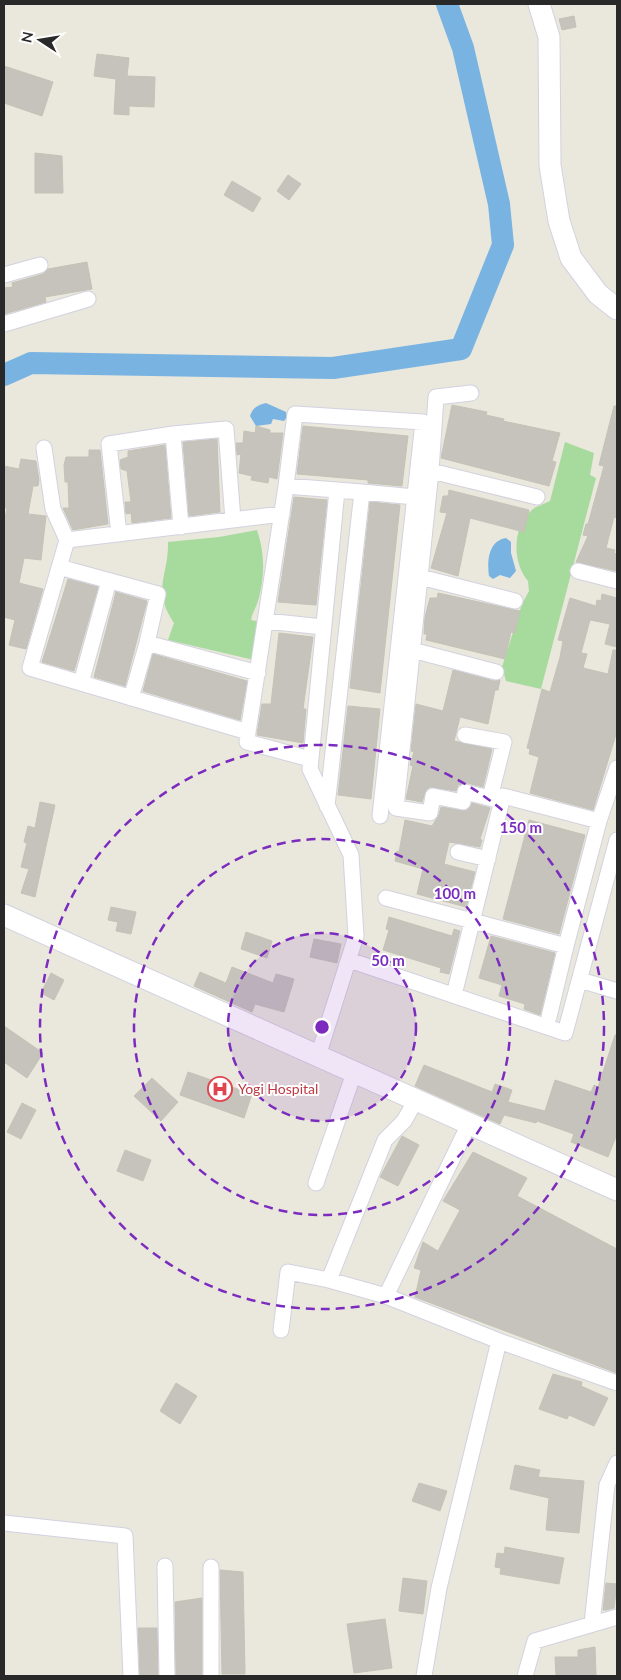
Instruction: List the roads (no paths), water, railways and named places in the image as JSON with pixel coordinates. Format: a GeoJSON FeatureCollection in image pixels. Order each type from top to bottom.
{"type":"FeatureCollection","features":[{"type":"Feature","properties":{"kind":"main road"},"geometry":{"type":"LineString","coordinates":[[539,4],[549,37],[550,165],[559,221],[571,258],[598,294],[617,310]]}},
{"type":"Feature","properties":{"kind":"main road"},"geometry":{"type":"LineString","coordinates":[[4,915],[617,1190]]}},
{"type":"Feature","properties":{"kind":"street"},"geometry":{"type":"LineString","coordinates":[[4,275],[40,265]]}},
{"type":"Feature","properties":{"kind":"street"},"geometry":{"type":"LineString","coordinates":[[4,324],[88,299]]}},
{"type":"Feature","properties":{"kind":"street"},"geometry":{"type":"LineString","coordinates":[[471,393],[436,397],[431,471],[396,808],[430,813],[433,796],[463,802],[465,792],[496,799],[503,796],[599,821]]}},
{"type":"Feature","properties":{"kind":"street"},"geometry":{"type":"LineString","coordinates":[[310,759],[247,742],[282,514],[295,414],[422,422],[380,816]]}},
{"type":"Feature","properties":{"kind":"street"},"geometry":{"type":"LineString","coordinates":[[119,534],[109,444],[173,434],[226,429],[234,520]]}},
{"type":"Feature","properties":{"kind":"street"},"geometry":{"type":"LineString","coordinates":[[173,434],[181,526]]}},
{"type":"Feature","properties":{"kind":"street"},"geometry":{"type":"LineString","coordinates":[[44,448],[53,509],[67,540],[30,668],[248,732]]}},
{"type":"Feature","properties":{"kind":"street"},"geometry":{"type":"LineString","coordinates":[[431,471],[538,497]]}},
{"type":"Feature","properties":{"kind":"street"},"geometry":{"type":"LineString","coordinates":[[286,486],[415,497]]}},
{"type":"Feature","properties":{"kind":"street"},"geometry":{"type":"LineString","coordinates":[[318,1056],[356,936],[351,855],[310,769],[337,490]]}},
{"type":"Feature","properties":{"kind":"street"},"geometry":{"type":"LineString","coordinates":[[327,808],[362,492]]}},
{"type":"Feature","properties":{"kind":"street"},"geometry":{"type":"LineString","coordinates":[[67,540],[282,514]]}},
{"type":"Feature","properties":{"kind":"street"},"geometry":{"type":"LineString","coordinates":[[59,568],[158,594],[147,643],[131,698]]}},
{"type":"Feature","properties":{"kind":"street"},"geometry":{"type":"LineString","coordinates":[[578,571],[617,581]]}},
{"type":"Feature","properties":{"kind":"street"},"geometry":{"type":"LineString","coordinates":[[420,577],[515,601]]}},
{"type":"Feature","properties":{"kind":"street"},"geometry":{"type":"LineString","coordinates":[[81,683],[109,581]]}},
{"type":"Feature","properties":{"kind":"street"},"geometry":{"type":"LineString","coordinates":[[266,621],[323,627]]}},
{"type":"Feature","properties":{"kind":"street"},"geometry":{"type":"LineString","coordinates":[[147,643],[258,673]]}},
{"type":"Feature","properties":{"kind":"street"},"geometry":{"type":"LineString","coordinates":[[412,650],[496,672]]}},
{"type":"Feature","properties":{"kind":"street"},"geometry":{"type":"LineString","coordinates":[[454,995],[488,859],[504,742],[465,735]]}},
{"type":"Feature","properties":{"kind":"street"},"geometry":{"type":"LineString","coordinates":[[549,1016],[599,821],[617,768]]}},
{"type":"Feature","properties":{"kind":"street"},"geometry":{"type":"LineString","coordinates":[[349,960],[565,1034],[617,840]]}},
{"type":"Feature","properties":{"kind":"street"},"geometry":{"type":"LineString","coordinates":[[458,852],[488,859]]}},
{"type":"Feature","properties":{"kind":"street"},"geometry":{"type":"LineString","coordinates":[[386,898],[566,946]]}},
{"type":"Feature","properties":{"kind":"street"},"geometry":{"type":"LineString","coordinates":[[580,980],[617,991]]}},
{"type":"Feature","properties":{"kind":"street"},"geometry":{"type":"LineString","coordinates":[[316,1183],[354,1073]]}},
{"type":"Feature","properties":{"kind":"street"},"geometry":{"type":"LineString","coordinates":[[329,1280],[365,1185],[385,1140],[404,1122],[416,1100]]}},
{"type":"Feature","properties":{"kind":"street"},"geometry":{"type":"LineString","coordinates":[[386,1296],[469,1124]]}},
{"type":"Feature","properties":{"kind":"street"},"geometry":{"type":"LineString","coordinates":[[281,1330],[288,1272],[329,1280],[386,1296],[499,1342],[617,1383]]}},
{"type":"Feature","properties":{"kind":"street"},"geometry":{"type":"LineString","coordinates":[[424,1676],[439,1588],[499,1342]]}},
{"type":"Feature","properties":{"kind":"street"},"geometry":{"type":"LineString","coordinates":[[592,1624],[607,1485],[617,1462]]}},
{"type":"Feature","properties":{"kind":"street"},"geometry":{"type":"LineString","coordinates":[[4,1523],[125,1536],[131,1676]]}},
{"type":"Feature","properties":{"kind":"street"},"geometry":{"type":"LineString","coordinates":[[165,1566],[167,1676]]}},
{"type":"Feature","properties":{"kind":"street"},"geometry":{"type":"LineString","coordinates":[[211,1567],[211,1676]]}},
{"type":"Feature","properties":{"kind":"street"},"geometry":{"type":"LineString","coordinates":[[525,1676],[535,1641],[617,1617]]}},
{"type":"Feature","properties":{"kind":"water"},"geometry":{"type":"Polygon","coordinates":[[[266,403],[286,412],[287,417],[284,421],[273,419],[271,424],[256,426],[250,416],[251,413],[256,407],[266,403]]]}},
{"type":"Feature","properties":{"kind":"water"},"geometry":{"type":"Polygon","coordinates":[[[506,538],[511,542],[511,553],[516,571],[510,578],[500,575],[493,579],[489,576],[490,553],[495,543],[506,538]]]}},
{"type":"Feature","properties":{"kind":"waterway"},"geometry":{"type":"LineString","coordinates":[[4,375],[31,363],[333,368],[461,349],[503,245],[499,204],[463,48],[447,4]]}},
{"type":"Feature","properties":{"kind":"place","name":"Yogi Hospital"},"geometry":{"type":"Point","coordinates":[220,1089]}}]}
